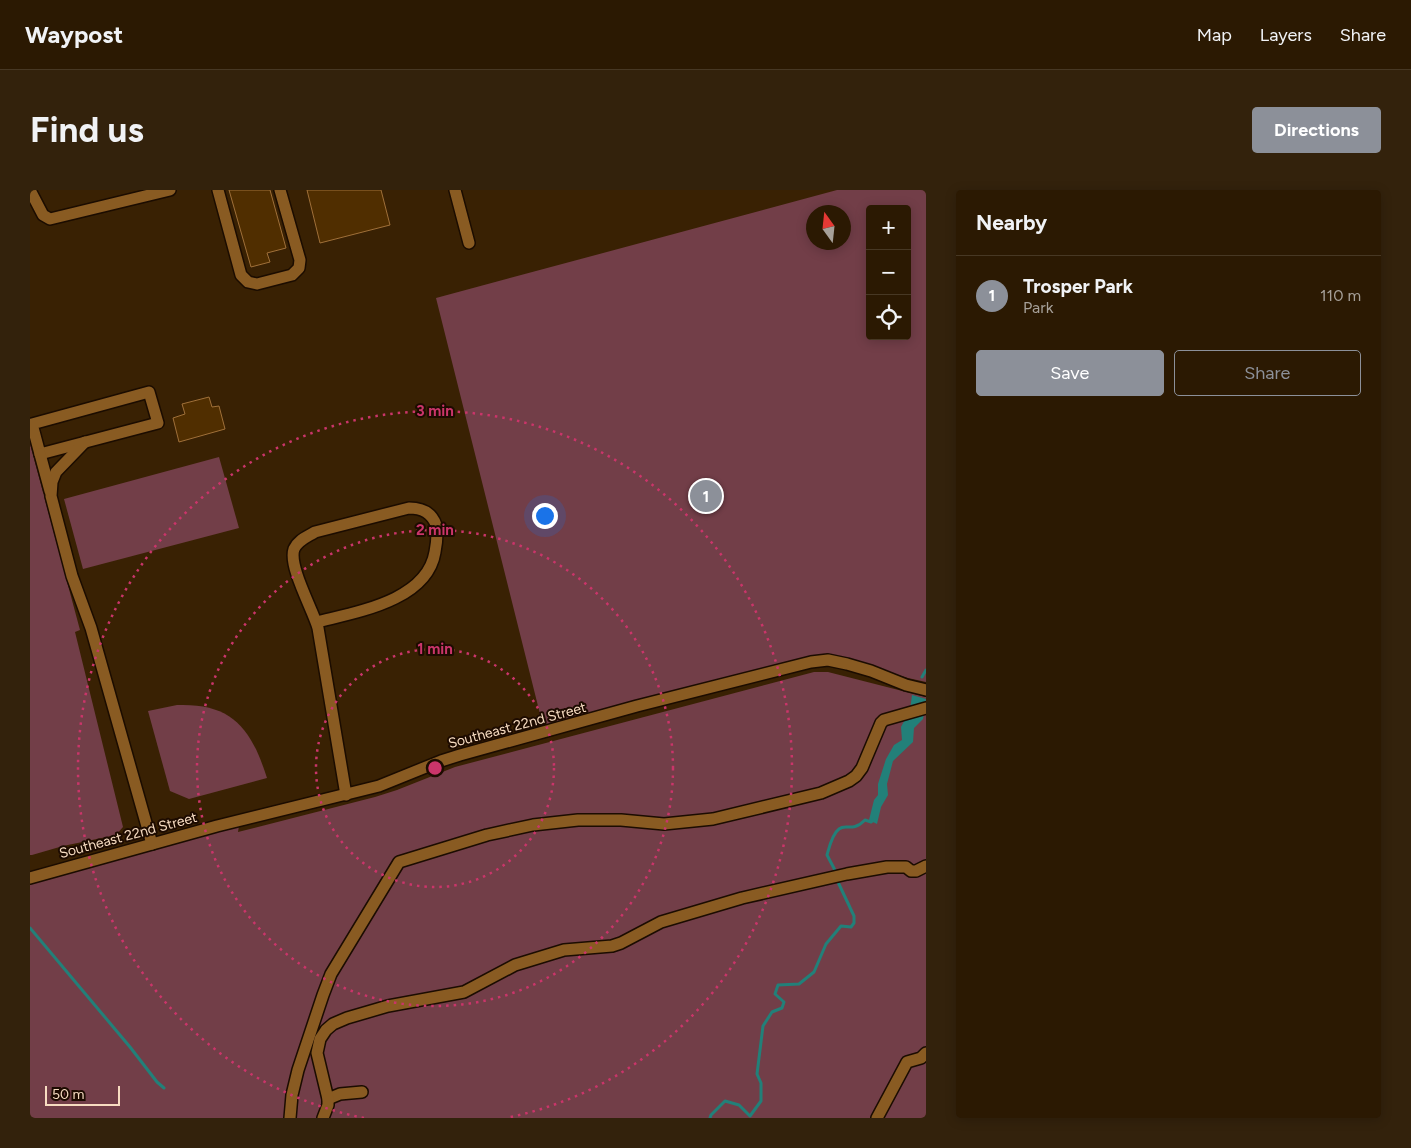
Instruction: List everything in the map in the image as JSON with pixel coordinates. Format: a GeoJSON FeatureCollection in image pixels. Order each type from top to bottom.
{"type":"FeatureCollection","features":[{"type":"Feature","properties":{"kind":"street"},"geometry":{"type":"LineString","coordinates":[[30,190],[43,215],[50,219],[170,190]]}},
{"type":"Feature","properties":{"kind":"street"},"geometry":{"type":"LineString","coordinates":[[218,190],[241,275],[248,282],[257,284],[292,275],[299,268],[300,260],[280,190]]}},
{"type":"Feature","properties":{"kind":"street"},"geometry":{"type":"LineString","coordinates":[[455,190],[469,242]]}},
{"type":"Feature","properties":{"kind":"street"},"geometry":{"type":"LineString","coordinates":[[40,454],[158,423],[149,392],[32,424],[72,576],[91,628],[152,844]]}},
{"type":"Feature","properties":{"kind":"street"},"geometry":{"type":"LineString","coordinates":[[51,496],[52,482],[56,472],[85,442]]}},
{"type":"Feature","properties":{"kind":"street"},"geometry":{"type":"LineString","coordinates":[[316,622],[367,610],[400,596],[417,584],[425,575],[434,558],[438,534],[435,522],[430,514],[417,508],[409,508],[315,532],[301,539],[294,550],[293,561],[299,581],[316,622],[346,795]]}},
{"type":"Feature","properties":{"kind":"street","name":"Southeast 22nd Street"},"geometry":{"type":"LineString","coordinates":[[30,878],[217,826],[379,786],[460,755],[637,706],[811,662],[828,660],[847,664],[906,685],[926,690]]}},
{"type":"Feature","properties":{"kind":"street"},"geometry":{"type":"LineString","coordinates":[[290,1118],[292,1095],[298,1070],[322,995],[331,974],[400,862],[487,835],[533,825],[578,820],[621,820],[664,824],[713,818],[821,793],[856,776],[862,768],[884,720],[926,708]]}},
{"type":"Feature","properties":{"kind":"street"},"geometry":{"type":"LineString","coordinates":[[323,1118],[328,1105],[328,1099],[317,1053],[320,1039],[326,1030],[340,1021],[388,1006],[464,992],[523,962],[564,950],[612,946],[661,922],[742,898],[822,879],[887,867],[906,867],[916,872],[926,866]]}},
{"type":"Feature","properties":{"kind":"street"},"geometry":{"type":"LineString","coordinates":[[877,1118],[907,1062],[921,1058],[926,1053]]}},
{"type":"Feature","properties":{"kind":"street"},"geometry":{"type":"LineString","coordinates":[[328,1099],[340,1094],[362,1092]]}},
{"type":"Feature","properties":{"kind":"shaded area"},"geometry":{"type":"Polygon","coordinates":[[[837,190],[926,190],[926,682],[842,657],[822,655],[801,658],[549,726],[542,722],[436,298],[837,190]]]}},
{"type":"Feature","properties":{"kind":"shaded area"},"geometry":{"type":"Polygon","coordinates":[[[30,444],[80,630],[75,632],[123,827],[116,835],[63,846],[32,855],[30,855],[30,444]]]}},
{"type":"Feature","properties":{"kind":"shaded area"},"geometry":{"type":"Polygon","coordinates":[[[219,457],[239,528],[83,569],[64,499],[219,457]]]}},
{"type":"Feature","properties":{"kind":"shaded area"},"geometry":{"type":"Polygon","coordinates":[[[814,672],[828,672],[926,697],[926,1118],[30,1118],[30,882],[239,826],[238,832],[375,797],[455,767],[814,672]]]}},
{"type":"Feature","properties":{"kind":"shaded area"},"geometry":{"type":"Polygon","coordinates":[[[177,705],[212,709],[225,714],[237,722],[254,745],[267,778],[189,799],[170,791],[148,711],[177,705]]]}},
{"type":"Feature","properties":{"kind":"water"},"geometry":{"type":"Polygon","coordinates":[[[912,695],[926,699],[923,719],[914,728],[913,742],[893,761],[887,784],[888,795],[881,807],[877,824],[869,820],[874,800],[878,795],[878,784],[886,759],[894,745],[902,740],[901,727],[910,710],[912,695]]]}},
{"type":"Feature","properties":{"kind":"building"},"geometry":{"type":"Polygon","coordinates":[[[229,190],[270,190],[286,248],[267,253],[270,262],[251,267],[229,190]]]}},
{"type":"Feature","properties":{"kind":"building"},"geometry":{"type":"Polygon","coordinates":[[[307,190],[381,190],[390,225],[320,243],[307,190]]]}},
{"type":"Feature","properties":{"kind":"building"},"geometry":{"type":"Polygon","coordinates":[[[209,397],[212,407],[219,406],[225,429],[179,442],[173,418],[185,414],[182,404],[209,397]]]}},
{"type":"Feature","properties":{"kind":"waterway"},"geometry":{"type":"LineString","coordinates":[[922,677],[926,670]]}},
{"type":"Feature","properties":{"kind":"waterway"},"geometry":{"type":"LineString","coordinates":[[837,874],[827,855],[834,834],[842,827],[853,827],[865,820],[871,822],[875,819]]}},
{"type":"Feature","properties":{"kind":"waterway"},"geometry":{"type":"LineString","coordinates":[[710,1118],[725,1101],[739,1105],[750,1116],[761,1101],[761,1083],[757,1074],[763,1026],[772,1012],[782,1008],[784,1002],[775,994],[778,985],[799,984],[814,972],[826,944],[841,926],[851,927],[854,923],[854,916],[837,880]]}},
{"type":"Feature","properties":{"kind":"waterway"},"geometry":{"type":"LineString","coordinates":[[30,928],[157,1082],[164,1088]]}},
{"type":"Feature","properties":{"kind":"place","name":"Trosper Park"},"geometry":{"type":"Point","coordinates":[706,496]}}]}
